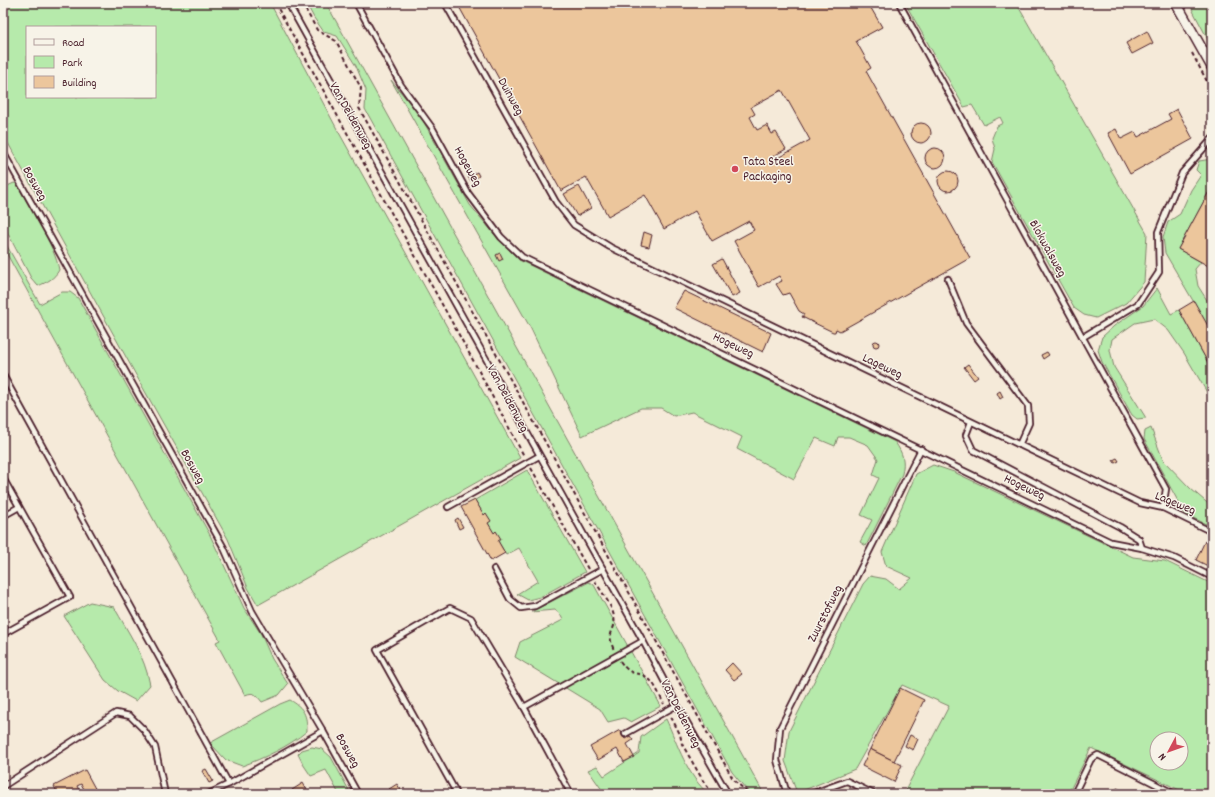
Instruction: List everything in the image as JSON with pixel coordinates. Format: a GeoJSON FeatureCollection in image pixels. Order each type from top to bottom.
{"type":"FeatureCollection","features":[{"type":"Feature","properties":{"kind":"street"},"geometry":{"type":"LineString","coordinates":[[1180,4],[1212,68]]}},
{"type":"Feature","properties":{"kind":"lane","name":"Van Deldenweg"},"geometry":{"type":"LineString","coordinates":[[288,3],[406,213],[484,357],[726,793]]}},
{"type":"Feature","properties":{"kind":"lane","name":"Hogeweg"},"geometry":{"type":"LineString","coordinates":[[356,3],[402,84],[433,129],[468,193],[501,237],[522,257],[1111,542],[1142,548],[1174,558],[1212,577]]}},
{"type":"Feature","properties":{"kind":"lane","name":"Duinweg"},"geometry":{"type":"LineString","coordinates":[[445,3],[556,202]]}},
{"type":"Feature","properties":{"kind":"lane","name":"Blokwalsweg"},"geometry":{"type":"LineString","coordinates":[[899,3],[1166,489],[1163,508]]}},
{"type":"Feature","properties":{"kind":"lane"},"geometry":{"type":"LineString","coordinates":[[1083,337],[1138,304],[1159,272],[1158,232],[1182,173],[1212,139]]}},
{"type":"Feature","properties":{"kind":"lane","name":"Bosweg"},"geometry":{"type":"LineString","coordinates":[[3,152],[224,548],[252,611],[323,731],[358,794]]}},
{"type":"Feature","properties":{"kind":"lane","name":"Lageweg"},"geometry":{"type":"LineString","coordinates":[[556,202],[574,225],[610,247],[1140,503],[1163,508],[1212,532]]}},
{"type":"Feature","properties":{"kind":"lane"},"geometry":{"type":"LineString","coordinates":[[948,280],[966,323],[1028,406],[1029,423],[1019,445]]}},
{"type":"Feature","properties":{"kind":"lane"},"geometry":{"type":"LineString","coordinates":[[3,375],[229,784]]}},
{"type":"Feature","properties":{"kind":"lane"},"geometry":{"type":"LineString","coordinates":[[971,422],[966,435],[973,450],[1120,527],[1139,539],[1142,548]]}},
{"type":"Feature","properties":{"kind":"lane","name":"Zuurstofweg"},"geometry":{"type":"LineString","coordinates":[[787,794],[777,760],[780,728],[921,449]]}},
{"type":"Feature","properties":{"kind":"lane"},"geometry":{"type":"LineString","coordinates":[[448,507],[539,456]]}},
{"type":"Feature","properties":{"kind":"lane"},"geometry":{"type":"LineString","coordinates":[[3,478],[70,597],[3,634]]}},
{"type":"Feature","properties":{"kind":"lane"},"geometry":{"type":"LineString","coordinates":[[3,516],[19,507]]}},
{"type":"Feature","properties":{"kind":"lane"},"geometry":{"type":"LineString","coordinates":[[494,569],[510,599],[521,608],[534,606],[603,569]]}},
{"type":"Feature","properties":{"kind":"lane"},"geometry":{"type":"LineString","coordinates":[[457,794],[377,650],[450,608],[471,618],[524,707],[570,794]]}},
{"type":"Feature","properties":{"kind":"lane"},"geometry":{"type":"LineString","coordinates":[[524,707],[643,641]]}},
{"type":"Feature","properties":{"kind":"lane"},"geometry":{"type":"LineString","coordinates":[[626,734],[677,705]]}},
{"type":"Feature","properties":{"kind":"lane"},"geometry":{"type":"LineString","coordinates":[[5,785],[116,713],[130,716],[144,730],[155,747],[165,794]]}},
{"type":"Feature","properties":{"kind":"lane"},"geometry":{"type":"LineString","coordinates":[[208,794],[229,784],[323,731]]}},
{"type":"Feature","properties":{"kind":"lane"},"geometry":{"type":"LineString","coordinates":[[1074,794],[1091,759],[1098,755],[1175,794]]}},
{"type":"Feature","properties":{"kind":"lane"},"geometry":{"type":"LineString","coordinates":[[811,794],[847,781],[874,794]]}},
{"type":"Feature","properties":{"kind":"path","name":"Van Deldenweg"},"geometry":{"type":"LineString","coordinates":[[275,3],[528,462],[614,613],[615,620],[610,638],[618,656],[627,670],[634,674],[648,678],[652,682],[680,734],[682,744],[704,784],[714,794]]}},
{"type":"Feature","properties":{"kind":"path","name":"Van Deldenweg"},"geometry":{"type":"LineString","coordinates":[[302,3],[317,30],[336,41],[361,88],[359,108],[733,779],[749,794]]}},
{"type":"Feature","properties":{"kind":"path"},"geometry":{"type":"LineString","coordinates":[[1191,52],[1210,86],[1212,102]]}},
{"type":"Feature","properties":{"kind":"green space"},"geometry":{"type":"Polygon","coordinates":[[[3,3],[270,3],[337,129],[520,458],[258,605],[248,588],[228,539],[3,134],[3,3]]]}},
{"type":"Feature","properties":{"kind":"green space"},"geometry":{"type":"Polygon","coordinates":[[[306,3],[326,3],[764,794],[750,794],[732,772],[365,109],[366,90],[356,66],[337,36],[324,32],[306,3]]]}},
{"type":"Feature","properties":{"kind":"green space"},"geometry":{"type":"Polygon","coordinates":[[[905,3],[1018,3],[1018,6],[1147,233],[1144,282],[1126,303],[1096,318],[1084,315],[1074,308],[992,162],[995,149],[992,138],[997,126],[1003,123],[1000,117],[984,125],[972,105],[964,107],[905,3]]]}},
{"type":"Feature","properties":{"kind":"green space"},"geometry":{"type":"Polygon","coordinates":[[[1192,3],[1212,3],[1212,47],[1192,9],[1192,3]]]}},
{"type":"Feature","properties":{"kind":"green space"},"geometry":{"type":"Polygon","coordinates":[[[391,80],[421,117],[470,205],[495,235],[519,260],[895,442],[903,457],[902,474],[866,546],[860,542],[872,520],[861,515],[879,478],[873,475],[878,459],[868,445],[849,437],[838,437],[835,446],[816,438],[794,479],[737,449],[742,437],[692,412],[674,416],[661,408],[641,408],[582,436],[531,329],[391,80]]]}},
{"type":"Feature","properties":{"kind":"green space"},"geometry":{"type":"Polygon","coordinates":[[[1212,159],[1212,186],[1178,249],[1201,262],[1195,269],[1198,286],[1212,308],[1212,333],[1165,253],[1163,237],[1168,222],[1180,214],[1191,190],[1201,175],[1196,170],[1199,161],[1212,159]]]}},
{"type":"Feature","properties":{"kind":"green space"},"geometry":{"type":"Polygon","coordinates":[[[14,183],[17,184],[47,238],[57,260],[59,270],[57,273],[53,278],[38,286],[31,278],[3,224],[3,188],[14,183]]]}},
{"type":"Feature","properties":{"kind":"green space"},"geometry":{"type":"Polygon","coordinates":[[[3,239],[40,304],[62,292],[70,292],[78,298],[210,535],[244,608],[261,634],[272,659],[288,684],[279,695],[262,702],[257,696],[251,693],[245,695],[216,642],[220,640],[3,247],[3,239]]]}},
{"type":"Feature","properties":{"kind":"green space"},"geometry":{"type":"Polygon","coordinates":[[[1157,288],[1171,314],[1179,310],[1212,370],[1212,401],[1184,353],[1168,330],[1154,319],[1135,323],[1112,339],[1110,350],[1114,367],[1146,418],[1137,419],[1132,415],[1102,362],[1098,350],[1102,337],[1114,326],[1143,306],[1157,288]]]}},
{"type":"Feature","properties":{"kind":"green space"},"geometry":{"type":"Polygon","coordinates":[[[1151,428],[1163,460],[1191,489],[1212,507],[1212,527],[1185,514],[1144,439],[1145,431],[1151,428]]]}},
{"type":"Feature","properties":{"kind":"green space"},"geometry":{"type":"Polygon","coordinates":[[[933,465],[954,472],[1133,557],[1165,561],[1212,584],[1212,794],[1188,794],[1091,748],[1068,794],[906,794],[907,787],[949,706],[902,685],[855,769],[797,793],[785,761],[789,731],[863,584],[870,576],[886,579],[899,589],[912,578],[886,566],[882,552],[916,474],[933,465]]]}},
{"type":"Feature","properties":{"kind":"green space"},"geometry":{"type":"Polygon","coordinates":[[[527,470],[585,572],[540,597],[528,600],[517,594],[538,581],[519,548],[506,555],[475,500],[527,470]]]}},
{"type":"Feature","properties":{"kind":"green space"},"geometry":{"type":"Polygon","coordinates":[[[589,582],[594,585],[661,706],[631,722],[624,718],[608,722],[600,709],[515,657],[520,642],[563,620],[560,614],[555,610],[531,612],[589,582]]]}},
{"type":"Feature","properties":{"kind":"green space"},"geometry":{"type":"Polygon","coordinates":[[[90,602],[114,607],[140,654],[148,674],[150,685],[136,701],[118,691],[105,680],[64,616],[90,602]]]}},
{"type":"Feature","properties":{"kind":"green space"},"geometry":{"type":"Polygon","coordinates":[[[290,700],[299,706],[304,712],[307,731],[276,752],[242,766],[226,760],[210,743],[280,704],[290,700]]]}},
{"type":"Feature","properties":{"kind":"green space"},"geometry":{"type":"Polygon","coordinates":[[[666,719],[689,770],[709,794],[605,794],[588,770],[597,766],[604,776],[639,753],[641,737],[666,719]]]}},
{"type":"Feature","properties":{"kind":"green space"},"geometry":{"type":"Polygon","coordinates":[[[312,747],[322,749],[331,757],[351,794],[339,794],[326,770],[311,776],[298,754],[302,750],[312,747]]]}},
{"type":"Feature","properties":{"kind":"building","name":"Tata Steel Packaging"},"geometry":{"type":"Polygon","coordinates":[[[457,3],[868,3],[882,27],[856,41],[871,68],[866,71],[970,258],[840,331],[836,329],[835,332],[833,332],[802,317],[804,314],[799,311],[789,293],[783,295],[776,284],[782,281],[779,276],[759,287],[734,241],[754,230],[749,221],[712,241],[695,211],[664,229],[645,195],[608,216],[586,177],[561,191],[457,3]],[[782,90],[751,107],[755,114],[750,117],[757,130],[767,125],[772,134],[776,132],[786,149],[772,157],[774,160],[810,140],[782,90]]]}},
{"type":"Feature","properties":{"kind":"building"},"geometry":{"type":"Polygon","coordinates":[[[1147,31],[1153,43],[1132,54],[1126,43],[1147,31]]]}},
{"type":"Feature","properties":{"kind":"building"},"geometry":{"type":"Polygon","coordinates":[[[1177,109],[1193,139],[1130,174],[1108,133],[1116,129],[1121,139],[1135,132],[1138,137],[1171,119],[1168,114],[1177,109]]]}},
{"type":"Feature","properties":{"kind":"building"},"geometry":{"type":"Polygon","coordinates":[[[921,123],[928,126],[931,133],[928,140],[921,143],[914,140],[911,133],[914,126],[921,123]]]}},
{"type":"Feature","properties":{"kind":"building"},"geometry":{"type":"Polygon","coordinates":[[[935,148],[942,151],[945,158],[942,165],[935,168],[928,165],[925,158],[928,151],[935,148]]]}},
{"type":"Feature","properties":{"kind":"building"},"geometry":{"type":"Polygon","coordinates":[[[948,171],[955,174],[958,181],[955,188],[948,191],[941,188],[938,181],[941,174],[948,171]]]}},
{"type":"Feature","properties":{"kind":"building"},"geometry":{"type":"Polygon","coordinates":[[[477,172],[479,176],[471,181],[468,177],[477,172]]]}},
{"type":"Feature","properties":{"kind":"building"},"geometry":{"type":"Polygon","coordinates":[[[579,186],[591,208],[577,216],[564,194],[579,186]]]}},
{"type":"Feature","properties":{"kind":"building"},"geometry":{"type":"Polygon","coordinates":[[[1212,186],[1212,268],[1178,249],[1212,186]]]}},
{"type":"Feature","properties":{"kind":"building"},"geometry":{"type":"Polygon","coordinates":[[[644,232],[652,235],[649,247],[641,245],[644,232]]]}},
{"type":"Feature","properties":{"kind":"building"},"geometry":{"type":"Polygon","coordinates":[[[500,253],[503,259],[499,261],[496,255],[500,253]]]}},
{"type":"Feature","properties":{"kind":"building"},"geometry":{"type":"Polygon","coordinates":[[[722,259],[740,293],[732,297],[713,264],[722,259]]]}},
{"type":"Feature","properties":{"kind":"building"},"geometry":{"type":"Polygon","coordinates":[[[684,291],[771,333],[763,352],[674,308],[684,291]]]}},
{"type":"Feature","properties":{"kind":"building"},"geometry":{"type":"Polygon","coordinates":[[[1194,301],[1212,333],[1212,370],[1179,310],[1194,301]]]}},
{"type":"Feature","properties":{"kind":"building"},"geometry":{"type":"Polygon","coordinates":[[[876,341],[879,344],[876,347],[873,344],[876,341]]]}},
{"type":"Feature","properties":{"kind":"building"},"geometry":{"type":"Polygon","coordinates":[[[1047,352],[1049,355],[1043,359],[1041,355],[1047,352]]]}},
{"type":"Feature","properties":{"kind":"building"},"geometry":{"type":"Polygon","coordinates":[[[968,364],[978,377],[974,380],[964,367],[968,364]]]}},
{"type":"Feature","properties":{"kind":"building"},"geometry":{"type":"Polygon","coordinates":[[[1000,391],[1003,397],[1000,399],[997,393],[1000,391]]]}},
{"type":"Feature","properties":{"kind":"building"},"geometry":{"type":"Polygon","coordinates":[[[1117,458],[1119,461],[1115,463],[1113,460],[1117,458]]]}},
{"type":"Feature","properties":{"kind":"building"},"geometry":{"type":"Polygon","coordinates":[[[475,500],[484,515],[486,513],[491,521],[488,523],[494,533],[496,531],[501,539],[498,541],[505,553],[491,561],[461,507],[475,500]]]}},
{"type":"Feature","properties":{"kind":"building"},"geometry":{"type":"Polygon","coordinates":[[[458,518],[463,527],[459,529],[455,520],[458,518]]]}},
{"type":"Feature","properties":{"kind":"building"},"geometry":{"type":"Polygon","coordinates":[[[1205,541],[1212,544],[1212,568],[1196,560],[1205,541]]]}},
{"type":"Feature","properties":{"kind":"building"},"geometry":{"type":"Polygon","coordinates":[[[732,663],[742,674],[734,680],[725,670],[732,663]]]}},
{"type":"Feature","properties":{"kind":"building"},"geometry":{"type":"Polygon","coordinates":[[[900,688],[924,700],[894,761],[870,749],[900,688]]]}},
{"type":"Feature","properties":{"kind":"building"},"geometry":{"type":"Polygon","coordinates":[[[620,730],[625,739],[630,736],[633,740],[627,744],[634,757],[624,762],[617,749],[598,760],[590,747],[620,730]]]}},
{"type":"Feature","properties":{"kind":"building"},"geometry":{"type":"Polygon","coordinates":[[[910,735],[918,739],[913,750],[905,746],[910,735]]]}},
{"type":"Feature","properties":{"kind":"building"},"geometry":{"type":"Polygon","coordinates":[[[870,749],[902,765],[894,782],[862,766],[870,749]]]}},
{"type":"Feature","properties":{"kind":"building"},"geometry":{"type":"Polygon","coordinates":[[[206,769],[213,781],[209,783],[202,771],[206,769]]]}},
{"type":"Feature","properties":{"kind":"building"},"geometry":{"type":"Polygon","coordinates":[[[85,770],[98,794],[87,794],[81,784],[77,786],[79,790],[71,794],[58,794],[54,786],[85,770]]]}},
{"type":"Feature","properties":{"kind":"building"},"geometry":{"type":"Polygon","coordinates":[[[303,783],[309,794],[294,794],[292,790],[303,783]]]}},
{"type":"Feature","properties":{"kind":"building"},"geometry":{"type":"Polygon","coordinates":[[[397,784],[403,794],[391,794],[389,789],[397,784]]]}},
{"type":"Feature","properties":{"kind":"building"},"geometry":{"type":"Polygon","coordinates":[[[1117,788],[1129,794],[1114,794],[1117,788]]]}},
{"type":"Feature","properties":{"kind":"place","name":"Tata Steel Packaging"},"geometry":{"type":"Point","coordinates":[735,169]}}]}
